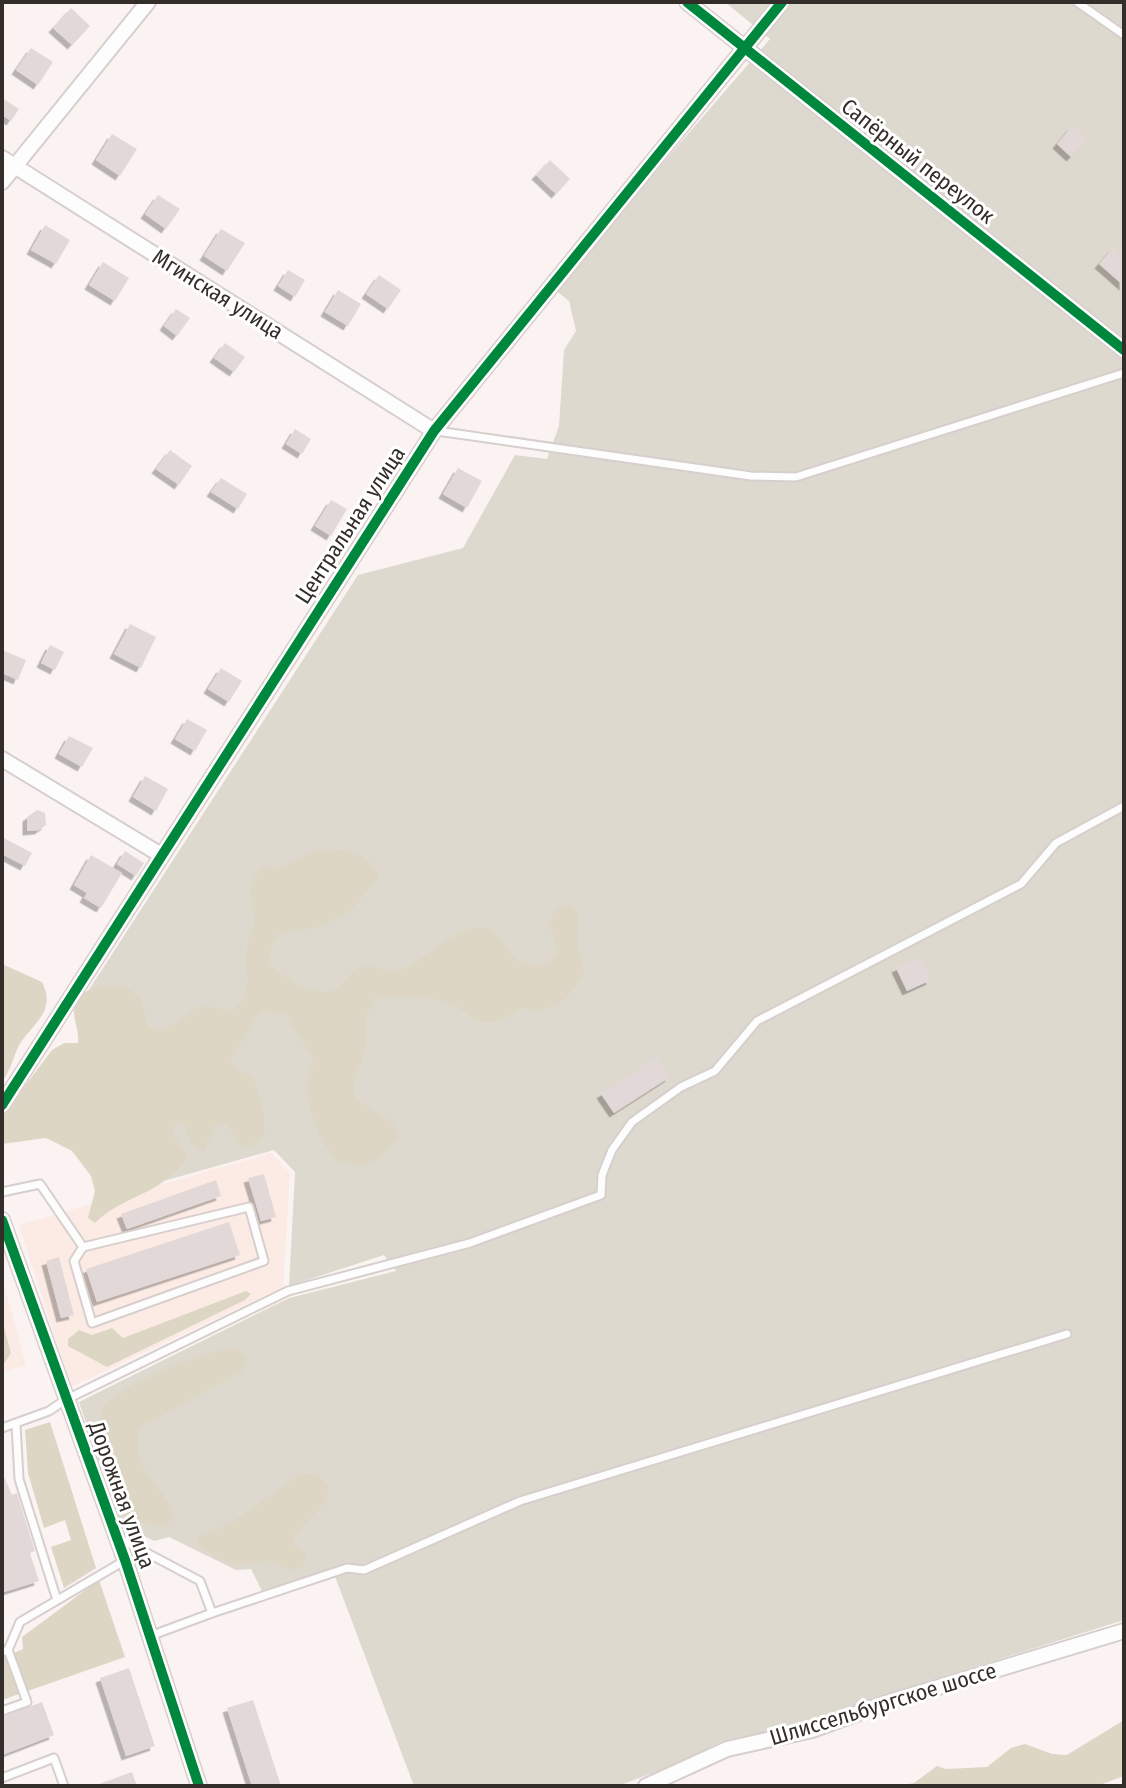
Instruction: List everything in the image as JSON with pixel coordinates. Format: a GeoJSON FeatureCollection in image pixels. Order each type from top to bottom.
{"type":"FeatureCollection","features":[{"type":"Feature","properties":{"kind":"street"},"geometry":{"type":"LineString","coordinates":[[2,182],[7,162],[148,2]]}},
{"type":"Feature","properties":{"kind":"street","name":"Сапёрный переулок"},"geometry":{"type":"LineString","coordinates":[[687,2],[1124,350]]}},
{"type":"Feature","properties":{"kind":"street","name":"Центральная улица"},"geometry":{"type":"LineString","coordinates":[[2,1105],[434,431],[782,2]]}},
{"type":"Feature","properties":{"kind":"street","name":"Мгинская улица"},"geometry":{"type":"LineString","coordinates":[[7,162],[434,431]]}},
{"type":"Feature","properties":{"kind":"street"},"geometry":{"type":"LineString","coordinates":[[2,759],[161,855]]}},
{"type":"Feature","properties":{"kind":"street","name":"Дорожная улица"},"geometry":{"type":"LineString","coordinates":[[2,1220],[117,1537],[199,1786]]}},
{"type":"Feature","properties":{"kind":"street","name":"Шлиссельбургское шоссе"},"geometry":{"type":"LineString","coordinates":[[646,1786],[727,1749],[812,1730],[886,1703],[1124,1631]]}},
{"type":"Feature","properties":{"kind":"lane"},"geometry":{"type":"LineString","coordinates":[[1077,2],[1124,35]]}},
{"type":"Feature","properties":{"kind":"lane"},"geometry":{"type":"LineString","coordinates":[[434,431],[751,476],[796,477],[1124,373]]}},
{"type":"Feature","properties":{"kind":"lane"},"geometry":{"type":"LineString","coordinates":[[2,1428],[49,1411],[65,1400],[288,1291],[470,1243],[601,1195],[602,1175],[612,1150],[632,1122],[681,1087],[715,1071],[757,1021],[1021,884],[1056,843],[1124,806]]}},
{"type":"Feature","properties":{"kind":"lane"},"geometry":{"type":"LineString","coordinates":[[2,1192],[40,1184],[83,1247]]}},
{"type":"Feature","properties":{"kind":"lane"},"geometry":{"type":"LineString","coordinates":[[249,1207],[264,1261],[92,1323],[74,1261],[83,1247],[249,1207]]}},
{"type":"Feature","properties":{"kind":"lane"},"geometry":{"type":"LineString","coordinates":[[150,1636],[347,1568],[364,1570],[520,1501],[1067,1334]]}},
{"type":"Feature","properties":{"kind":"lane"},"geometry":{"type":"LineString","coordinates":[[16,1424],[19,1479],[57,1600]]}},
{"type":"Feature","properties":{"kind":"lane"},"geometry":{"type":"LineString","coordinates":[[117,1537],[200,1581],[212,1613]]}},
{"type":"Feature","properties":{"kind":"lane"},"geometry":{"type":"LineString","coordinates":[[2,1711],[27,1702],[5,1651],[20,1622],[125,1560]]}},
{"type":"Feature","properties":{"kind":"lane"},"geometry":{"type":"LineString","coordinates":[[2,1778],[54,1758],[64,1786]]}},
{"type":"Feature","properties":{"kind":"shaded area"},"geometry":{"type":"Polygon","coordinates":[[[725,2],[1124,2],[1124,1620],[885,1695],[808,1724],[722,1741],[679,1763],[618,1786],[414,1786],[333,1571],[263,1593],[251,1569],[236,1570],[169,1537],[154,1541],[120,1524],[79,1402],[289,1298],[396,1271],[384,1255],[289,1286],[295,1172],[274,1150],[146,1186],[81,1002],[358,575],[463,548],[515,455],[547,459],[559,426],[564,350],[576,331],[569,301],[554,289],[770,39],[725,2]]]}},
{"type":"Feature","properties":{"kind":"shaded area"},"geometry":{"type":"Polygon","coordinates":[[[317,849],[346,851],[362,856],[375,868],[379,878],[349,912],[322,926],[279,934],[271,947],[270,964],[302,986],[321,992],[330,991],[338,988],[356,969],[366,966],[399,971],[454,936],[474,928],[494,931],[520,961],[549,964],[558,950],[548,923],[555,910],[569,904],[579,915],[578,945],[584,973],[559,1003],[543,1009],[522,1008],[494,1022],[476,1020],[437,1000],[407,996],[376,998],[367,1018],[365,1049],[354,1091],[356,1099],[393,1123],[399,1137],[378,1159],[357,1165],[336,1161],[316,1126],[307,1086],[314,1062],[286,1015],[264,1011],[257,1015],[231,1061],[234,1067],[254,1077],[264,1113],[265,1135],[254,1145],[240,1148],[229,1127],[223,1123],[216,1126],[204,1151],[191,1143],[183,1122],[175,1124],[172,1132],[188,1157],[166,1180],[118,1206],[95,1223],[88,1218],[95,1191],[91,1176],[72,1151],[46,1138],[2,1144],[2,1116],[52,1050],[64,1043],[78,1043],[75,1005],[89,990],[108,985],[134,991],[141,1000],[149,1028],[163,1030],[202,1005],[230,1011],[238,1005],[247,983],[247,948],[254,921],[251,889],[254,877],[264,865],[278,869],[317,849]]]}},
{"type":"Feature","properties":{"kind":"shaded area"},"geometry":{"type":"Polygon","coordinates":[[[2,964],[42,982],[47,1001],[41,1016],[19,1045],[2,1081],[2,964]]]}},
{"type":"Feature","properties":{"kind":"shaded area"},"geometry":{"type":"Polygon","coordinates":[[[271,1153],[290,1173],[283,1287],[71,1387],[19,1225],[271,1153]]]}},
{"type":"Feature","properties":{"kind":"shaded area"},"geometry":{"type":"Polygon","coordinates":[[[2,1277],[26,1365],[2,1372],[2,1277]]]}},
{"type":"Feature","properties":{"kind":"shaded area"},"geometry":{"type":"Polygon","coordinates":[[[246,1291],[251,1294],[245,1300],[107,1367],[68,1346],[68,1339],[79,1330],[92,1335],[112,1328],[123,1338],[246,1291]]]}},
{"type":"Feature","properties":{"kind":"shaded area"},"geometry":{"type":"Polygon","coordinates":[[[2,1320],[11,1353],[2,1367],[2,1320]]]}},
{"type":"Feature","properties":{"kind":"shaded area"},"geometry":{"type":"Polygon","coordinates":[[[237,1347],[247,1359],[241,1372],[141,1427],[137,1439],[142,1462],[174,1514],[167,1527],[136,1522],[121,1504],[118,1495],[112,1446],[101,1410],[110,1400],[144,1379],[205,1354],[237,1347]]]}},
{"type":"Feature","properties":{"kind":"shaded area"},"geometry":{"type":"Polygon","coordinates":[[[50,1422],[96,1568],[64,1588],[51,1547],[71,1540],[65,1520],[44,1528],[28,1473],[25,1430],[50,1422]]]}},
{"type":"Feature","properties":{"kind":"shaded area"},"geometry":{"type":"Polygon","coordinates":[[[301,1473],[318,1475],[328,1485],[327,1500],[294,1537],[294,1545],[306,1553],[303,1567],[289,1570],[269,1560],[230,1563],[196,1542],[199,1536],[232,1522],[301,1473]]]}},
{"type":"Feature","properties":{"kind":"shaded area"},"geometry":{"type":"Polygon","coordinates":[[[99,1580],[125,1657],[2,1700],[2,1658],[23,1649],[22,1637],[99,1580]]]}},
{"type":"Feature","properties":{"kind":"shaded area"},"geometry":{"type":"Polygon","coordinates":[[[1124,1720],[1124,1776],[1097,1786],[898,1786],[914,1783],[937,1766],[946,1769],[987,1767],[1011,1748],[1025,1744],[1052,1754],[1067,1755],[1124,1720]]]}},
{"type":"Feature","properties":{"kind":"building"},"geometry":{"type":"Polygon","coordinates":[[[71,8],[90,26],[72,45],[53,28],[71,8]]]}},
{"type":"Feature","properties":{"kind":"building"},"geometry":{"type":"Polygon","coordinates":[[[31,48],[53,62],[38,85],[16,70],[31,48]]]}},
{"type":"Feature","properties":{"kind":"building"},"geometry":{"type":"Polygon","coordinates":[[[2,98],[19,109],[11,121],[2,115],[2,98]]]}},
{"type":"Feature","properties":{"kind":"building"},"geometry":{"type":"Polygon","coordinates":[[[1072,126],[1087,140],[1071,157],[1057,144],[1072,126]]]}},
{"type":"Feature","properties":{"kind":"building"},"geometry":{"type":"Polygon","coordinates":[[[112,134],[137,149],[120,176],[96,160],[112,134]]]}},
{"type":"Feature","properties":{"kind":"building"},"geometry":{"type":"Polygon","coordinates":[[[550,160],[570,179],[556,194],[536,175],[550,160]]]}},
{"type":"Feature","properties":{"kind":"building"},"geometry":{"type":"Polygon","coordinates":[[[158,195],[180,209],[166,229],[145,214],[158,195]]]}},
{"type":"Feature","properties":{"kind":"building"},"geometry":{"type":"Polygon","coordinates":[[[45,225],[70,240],[56,264],[31,250],[45,225]]]}},
{"type":"Feature","properties":{"kind":"building"},"geometry":{"type":"Polygon","coordinates":[[[221,229],[245,243],[227,271],[204,256],[221,229]]]}},
{"type":"Feature","properties":{"kind":"building"},"geometry":{"type":"Polygon","coordinates":[[[1113,248],[1124,257],[1124,286],[1099,264],[1113,248]]]}},
{"type":"Feature","properties":{"kind":"building"},"geometry":{"type":"Polygon","coordinates":[[[103,262],[129,278],[115,301],[89,285],[103,262]]]}},
{"type":"Feature","properties":{"kind":"building"},"geometry":{"type":"Polygon","coordinates":[[[288,270],[305,280],[295,297],[278,286],[288,270]]]}},
{"type":"Feature","properties":{"kind":"building"},"geometry":{"type":"Polygon","coordinates":[[[379,275],[401,290],[388,309],[366,294],[379,275]]]}},
{"type":"Feature","properties":{"kind":"building"},"geometry":{"type":"Polygon","coordinates":[[[338,290],[361,304],[348,326],[325,312],[338,290]]]}},
{"type":"Feature","properties":{"kind":"building"},"geometry":{"type":"Polygon","coordinates":[[[176,309],[190,318],[177,336],[164,326],[176,309]]]}},
{"type":"Feature","properties":{"kind":"building"},"geometry":{"type":"Polygon","coordinates":[[[225,343],[245,357],[234,372],[214,358],[225,343]]]}},
{"type":"Feature","properties":{"kind":"building"},"geometry":{"type":"Polygon","coordinates":[[[295,429],[311,439],[302,454],[286,444],[295,429]]]}},
{"type":"Feature","properties":{"kind":"building"},"geometry":{"type":"Polygon","coordinates":[[[170,450],[192,466],[179,485],[156,469],[170,450]]]}},
{"type":"Feature","properties":{"kind":"building"},"geometry":{"type":"Polygon","coordinates":[[[458,468],[482,481],[467,508],[443,494],[458,468]]]}},
{"type":"Feature","properties":{"kind":"building"},"geometry":{"type":"Polygon","coordinates":[[[221,478],[247,494],[238,509],[211,492],[221,478]]]}},
{"type":"Feature","properties":{"kind":"building"},"geometry":{"type":"Polygon","coordinates":[[[331,500],[347,509],[331,536],[315,526],[331,500]]]}},
{"type":"Feature","properties":{"kind":"building"},"geometry":{"type":"Polygon","coordinates":[[[130,624],[156,637],[141,668],[114,654],[130,624]]]}},
{"type":"Feature","properties":{"kind":"building"},"geometry":{"type":"Polygon","coordinates":[[[50,645],[64,652],[55,670],[41,663],[50,645]]]}},
{"type":"Feature","properties":{"kind":"building"},"geometry":{"type":"Polygon","coordinates":[[[2,650],[26,660],[18,680],[2,673],[2,650]]]}},
{"type":"Feature","properties":{"kind":"building"},"geometry":{"type":"Polygon","coordinates":[[[221,668],[242,681],[229,702],[208,689],[221,668]]]}},
{"type":"Feature","properties":{"kind":"building"},"geometry":{"type":"Polygon","coordinates":[[[187,719],[207,730],[195,751],[175,739],[187,719]]]}},
{"type":"Feature","properties":{"kind":"building"},"geometry":{"type":"Polygon","coordinates":[[[69,736],[93,748],[82,767],[59,754],[69,736]]]}},
{"type":"Feature","properties":{"kind":"building"},"geometry":{"type":"Polygon","coordinates":[[[145,776],[168,789],[156,811],[133,797],[145,776]]]}},
{"type":"Feature","properties":{"kind":"building"},"geometry":{"type":"Polygon","coordinates":[[[37,810],[45,813],[46,825],[39,830],[27,831],[27,817],[37,810]]]}},
{"type":"Feature","properties":{"kind":"building"},"geometry":{"type":"Polygon","coordinates":[[[2,837],[32,853],[25,866],[2,854],[2,837]]]}},
{"type":"Feature","properties":{"kind":"building"},"geometry":{"type":"Polygon","coordinates":[[[125,851],[144,863],[136,876],[117,864],[125,851]]]}},
{"type":"Feature","properties":{"kind":"building"},"geometry":{"type":"Polygon","coordinates":[[[91,855],[122,873],[101,908],[84,898],[87,893],[74,885],[91,855]]]}},
{"type":"Feature","properties":{"kind":"building"},"geometry":{"type":"Polygon","coordinates":[[[920,957],[931,980],[907,991],[896,968],[920,957]]]}},
{"type":"Feature","properties":{"kind":"building"},"geometry":{"type":"Polygon","coordinates":[[[657,1057],[670,1077],[614,1113],[601,1094],[657,1057]]]}},
{"type":"Feature","properties":{"kind":"building"},"geometry":{"type":"Polygon","coordinates":[[[264,1174],[276,1217],[261,1221],[248,1178],[264,1174]]]}},
{"type":"Feature","properties":{"kind":"building"},"geometry":{"type":"Polygon","coordinates":[[[216,1180],[221,1196],[127,1229],[121,1214],[216,1180]]]}},
{"type":"Feature","properties":{"kind":"building"},"geometry":{"type":"Polygon","coordinates":[[[229,1222],[240,1255],[97,1302],[86,1269],[229,1222]]]}},
{"type":"Feature","properties":{"kind":"building"},"geometry":{"type":"Polygon","coordinates":[[[59,1257],[74,1315],[61,1318],[46,1261],[59,1257]]]}},
{"type":"Feature","properties":{"kind":"building"},"geometry":{"type":"Polygon","coordinates":[[[2,1472],[12,1495],[17,1493],[35,1551],[30,1553],[39,1581],[4,1592],[2,1472]]]}},
{"type":"Feature","properties":{"kind":"building"},"geometry":{"type":"Polygon","coordinates":[[[129,1668],[155,1746],[126,1756],[100,1678],[129,1668]]]}},
{"type":"Feature","properties":{"kind":"building"},"geometry":{"type":"Polygon","coordinates":[[[253,1700],[281,1786],[252,1786],[227,1708],[253,1700]]]}},
{"type":"Feature","properties":{"kind":"building"},"geometry":{"type":"Polygon","coordinates":[[[42,1702],[54,1735],[2,1755],[2,1717],[42,1702]]]}},
{"type":"Feature","properties":{"kind":"building"},"geometry":{"type":"Polygon","coordinates":[[[132,1772],[137,1786],[99,1786],[99,1784],[132,1772]]]}},
{"type":"Feature","properties":{"kind":"cycle path"},"geometry":{"type":"LineString","coordinates":[[687,2],[1124,350]]}},
{"type":"Feature","properties":{"kind":"cycle path"},"geometry":{"type":"LineString","coordinates":[[2,1105],[434,431],[782,2]]}},
{"type":"Feature","properties":{"kind":"cycle path"},"geometry":{"type":"LineString","coordinates":[[2,1220],[125,1560],[199,1786]]}}]}
